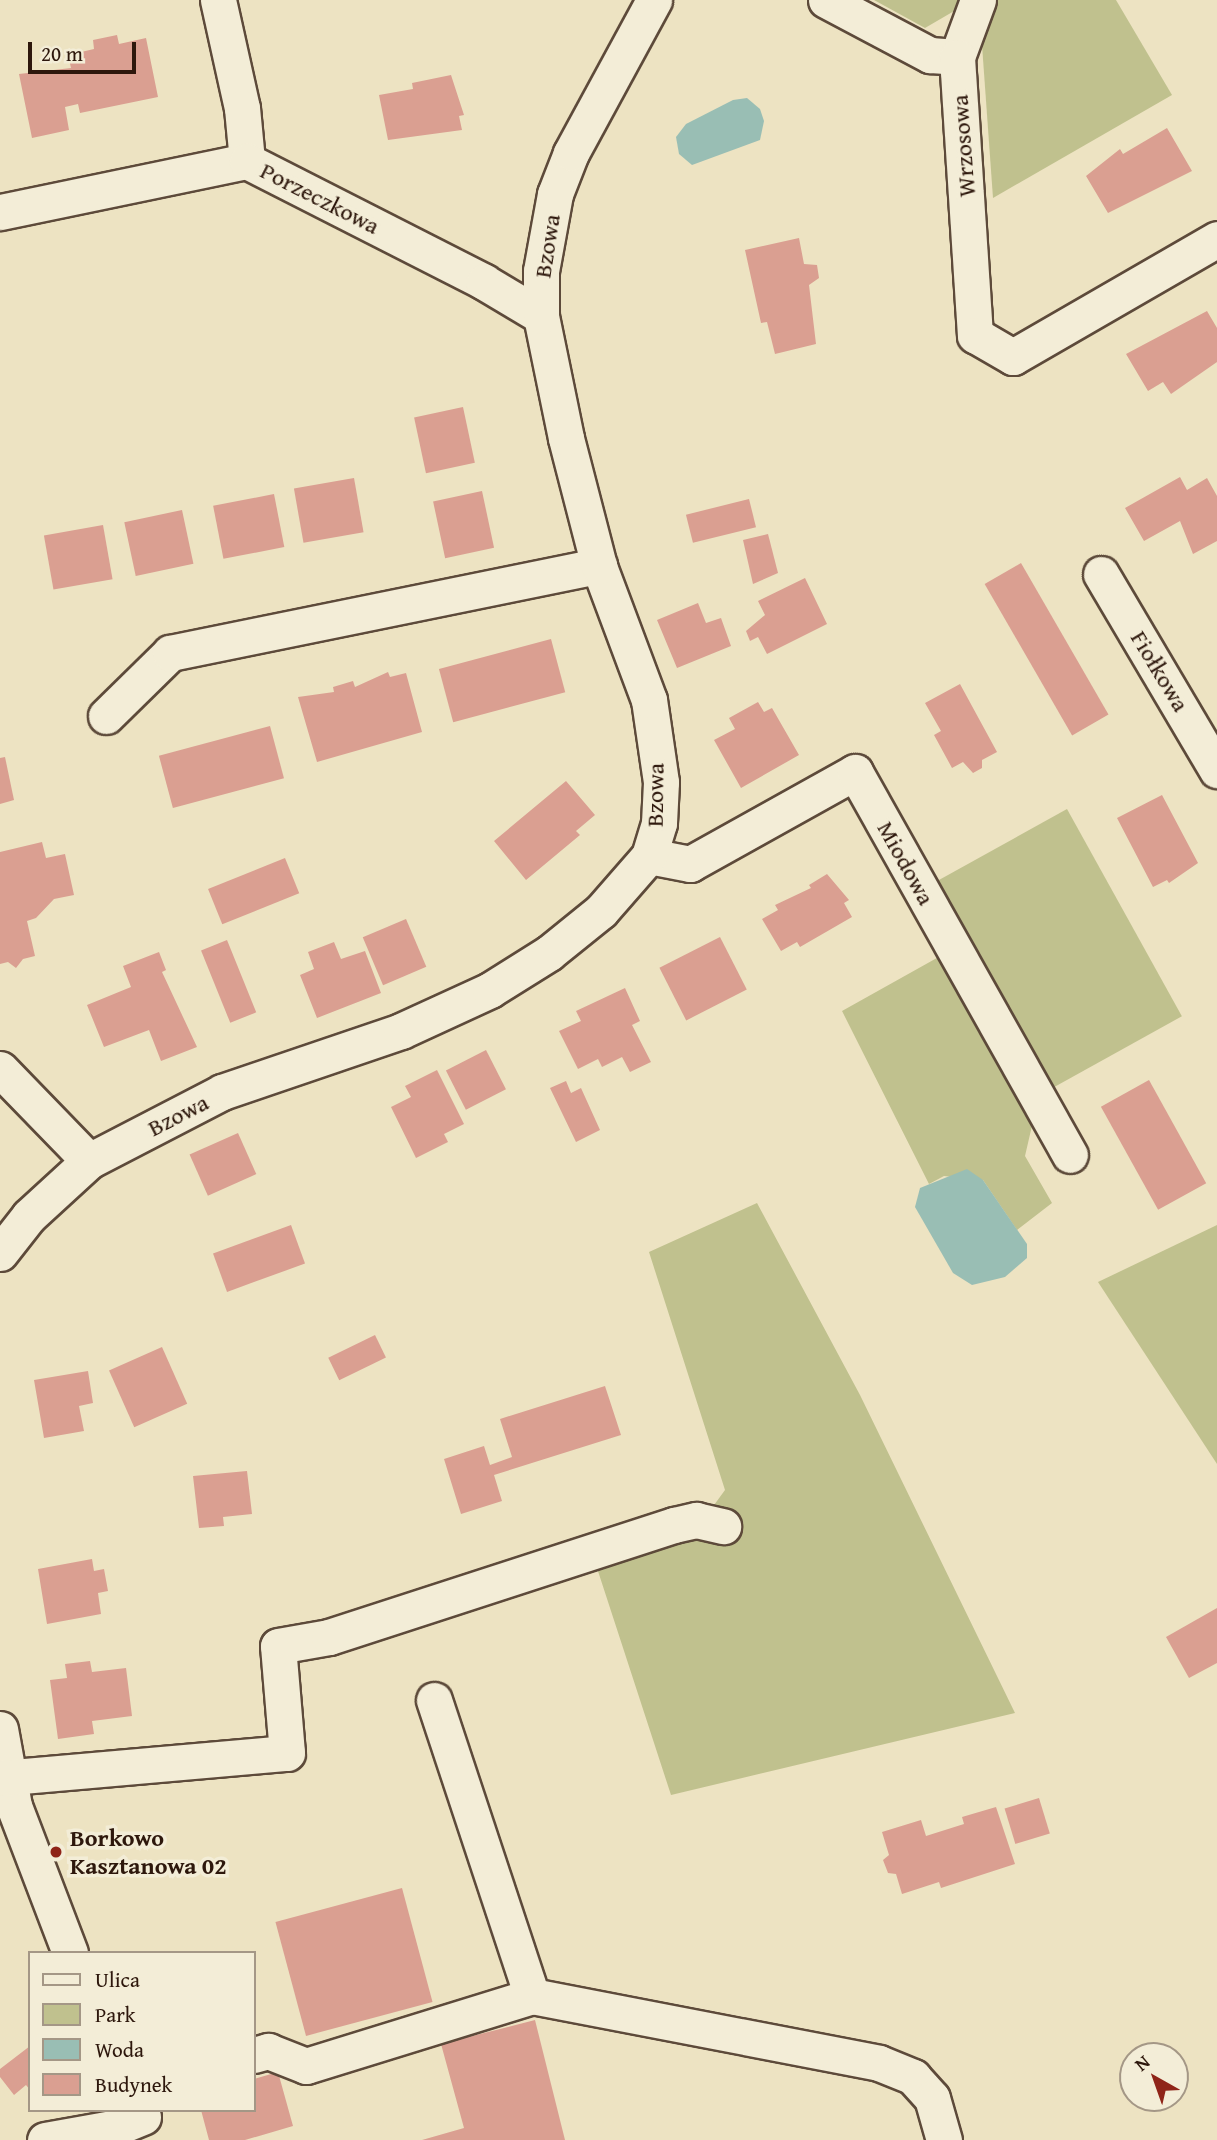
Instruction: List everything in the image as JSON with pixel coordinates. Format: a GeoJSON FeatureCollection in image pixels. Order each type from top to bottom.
{"type":"FeatureCollection","features":[{"type":"Feature","properties":{"kind":"street"},"geometry":{"type":"LineString","coordinates":[[218,0],[242,108],[247,161]]}},
{"type":"Feature","properties":{"kind":"street","name":"Bzowa"},"geometry":{"type":"LineString","coordinates":[[0,1253],[29,1216],[89,1161],[222,1093],[401,1031],[490,990],[549,953],[601,911],[649,856],[659,823],[661,782],[649,700],[599,566],[541,316],[541,271],[555,194],[571,153],[654,0]]}},
{"type":"Feature","properties":{"kind":"street"},"geometry":{"type":"LineString","coordinates":[[826,0],[930,55],[957,57],[978,0]]}},
{"type":"Feature","properties":{"kind":"street","name":"Wrzosowa"},"geometry":{"type":"LineString","coordinates":[[957,57],[975,335],[1013,357],[1217,239]]}},
{"type":"Feature","properties":{"kind":"street","name":"Porzeczkowa"},"geometry":{"type":"LineString","coordinates":[[0,212],[247,161],[484,282],[541,316]]}},
{"type":"Feature","properties":{"kind":"street"},"geometry":{"type":"LineString","coordinates":[[106,716],[170,653],[599,566]]}},
{"type":"Feature","properties":{"kind":"street","name":"Fiołkowa"},"geometry":{"type":"LineString","coordinates":[[1101,574],[1204,718],[1217,770]]}},
{"type":"Feature","properties":{"kind":"street","name":"Miodowa"},"geometry":{"type":"LineString","coordinates":[[649,856],[690,864],[855,772],[1070,1155]]}},
{"type":"Feature","properties":{"kind":"street"},"geometry":{"type":"LineString","coordinates":[[0,1069],[89,1161]]}},
{"type":"Feature","properties":{"kind":"street"},"geometry":{"type":"LineString","coordinates":[[4,1778],[287,1753],[278,1646],[329,1637],[674,1525],[696,1520],[723,1526]]}},
{"type":"Feature","properties":{"kind":"street"},"geometry":{"type":"LineString","coordinates":[[434,1700],[532,1996]]}},
{"type":"Feature","properties":{"kind":"street"},"geometry":{"type":"LineString","coordinates":[[0,1729],[4,1778],[34,1866],[69,1951]]}},
{"type":"Feature","properties":{"kind":"street"},"geometry":{"type":"LineString","coordinates":[[256,2054],[268,2051],[306,2067],[532,1996],[879,2063],[913,2077],[932,2098],[944,2140]]}},
{"type":"Feature","properties":{"kind":"street"},"geometry":{"type":"LineString","coordinates":[[45,2140],[145,2122]]}},
{"type":"Feature","properties":{"kind":"green space"},"geometry":{"type":"Polygon","coordinates":[[[874,0],[963,0],[961,7],[925,28],[874,0]]]}},
{"type":"Feature","properties":{"kind":"green space"},"geometry":{"type":"Polygon","coordinates":[[[997,0],[1116,0],[1172,95],[993,198],[982,45],[997,0]]]}},
{"type":"Feature","properties":{"kind":"green space"},"geometry":{"type":"Polygon","coordinates":[[[1067,809],[1182,1016],[1051,1089],[936,882],[1067,809]]]}},
{"type":"Feature","properties":{"kind":"green space"},"geometry":{"type":"Polygon","coordinates":[[[944,954],[1034,1117],[1025,1156],[1052,1203],[1017,1230],[983,1180],[944,1176],[929,1184],[842,1011],[944,954]]]}},
{"type":"Feature","properties":{"kind":"green space"},"geometry":{"type":"Polygon","coordinates":[[[757,1203],[860,1395],[1015,1713],[671,1795],[596,1565],[693,1534],[725,1490],[649,1252],[757,1203]]]}},
{"type":"Feature","properties":{"kind":"green space"},"geometry":{"type":"Polygon","coordinates":[[[1217,1225],[1217,1464],[1098,1282],[1217,1225]]]}},
{"type":"Feature","properties":{"kind":"water"},"geometry":{"type":"Polygon","coordinates":[[[747,98],[760,109],[764,121],[760,140],[692,165],[679,154],[676,137],[686,124],[733,100],[747,98]]]}},
{"type":"Feature","properties":{"kind":"water"},"geometry":{"type":"Polygon","coordinates":[[[967,1169],[983,1180],[1027,1244],[1027,1258],[1005,1277],[972,1285],[953,1273],[915,1207],[920,1188],[967,1169]]]}},
{"type":"Feature","properties":{"kind":"building"},"geometry":{"type":"Polygon","coordinates":[[[117,35],[119,44],[146,38],[158,97],[80,113],[78,104],[65,107],[69,130],[32,138],[19,74],[71,68],[68,55],[94,49],[93,40],[117,35]]]}},
{"type":"Feature","properties":{"kind":"building"},"geometry":{"type":"Polygon","coordinates":[[[451,75],[464,115],[459,116],[462,130],[388,140],[379,95],[413,89],[412,83],[451,75]]]}},
{"type":"Feature","properties":{"kind":"building"},"geometry":{"type":"Polygon","coordinates":[[[1167,128],[1192,171],[1108,213],[1086,176],[1120,149],[1123,154],[1167,128]]]}},
{"type":"Feature","properties":{"kind":"building"},"geometry":{"type":"Polygon","coordinates":[[[799,238],[804,264],[817,265],[819,278],[809,285],[816,344],[775,354],[767,322],[761,323],[745,250],[799,238]]]}},
{"type":"Feature","properties":{"kind":"building"},"geometry":{"type":"Polygon","coordinates":[[[1207,311],[1217,328],[1217,362],[1171,394],[1163,382],[1148,391],[1126,354],[1207,311]]]}},
{"type":"Feature","properties":{"kind":"building"},"geometry":{"type":"Polygon","coordinates":[[[463,407],[475,463],[426,473],[414,417],[463,407]]]}},
{"type":"Feature","properties":{"kind":"building"},"geometry":{"type":"Polygon","coordinates":[[[1180,477],[1187,490],[1207,478],[1217,496],[1217,541],[1193,554],[1180,521],[1144,541],[1125,508],[1180,477]]]}},
{"type":"Feature","properties":{"kind":"building"},"geometry":{"type":"Polygon","coordinates":[[[354,478],[364,532],[303,543],[294,489],[354,478]]]}},
{"type":"Feature","properties":{"kind":"building"},"geometry":{"type":"Polygon","coordinates":[[[482,491],[494,548],[445,558],[433,501],[482,491]]]}},
{"type":"Feature","properties":{"kind":"building"},"geometry":{"type":"Polygon","coordinates":[[[274,494],[284,547],[223,559],[213,506],[274,494]]]}},
{"type":"Feature","properties":{"kind":"building"},"geometry":{"type":"Polygon","coordinates":[[[749,499],[756,527],[693,543],[686,515],[749,499]]]}},
{"type":"Feature","properties":{"kind":"building"},"geometry":{"type":"Polygon","coordinates":[[[182,510],[193,564],[136,576],[124,522],[182,510]]]}},
{"type":"Feature","properties":{"kind":"building"},"geometry":{"type":"Polygon","coordinates":[[[103,525],[113,579],[53,590],[44,535],[103,525]]]}},
{"type":"Feature","properties":{"kind":"building"},"geometry":{"type":"Polygon","coordinates":[[[768,534],[778,573],[753,584],[743,540],[768,534]]]}},
{"type":"Feature","properties":{"kind":"building"},"geometry":{"type":"Polygon","coordinates":[[[1021,563],[1108,715],[1072,736],[985,584],[1021,563]]]}},
{"type":"Feature","properties":{"kind":"building"},"geometry":{"type":"Polygon","coordinates":[[[805,578],[827,624],[767,654],[758,637],[750,641],[746,631],[765,615],[758,601],[805,578]]]}},
{"type":"Feature","properties":{"kind":"building"},"geometry":{"type":"Polygon","coordinates":[[[698,603],[706,623],[721,618],[731,646],[677,668],[657,620],[698,603]]]}},
{"type":"Feature","properties":{"kind":"building"},"geometry":{"type":"Polygon","coordinates":[[[551,639],[565,692],[453,722],[439,669],[551,639]]]}},
{"type":"Feature","properties":{"kind":"building"},"geometry":{"type":"Polygon","coordinates":[[[388,672],[390,677],[406,673],[422,732],[317,762],[298,697],[334,692],[333,687],[353,681],[355,687],[388,672]]]}},
{"type":"Feature","properties":{"kind":"building"},"geometry":{"type":"Polygon","coordinates":[[[960,684],[997,752],[982,760],[982,768],[973,773],[963,762],[952,768],[934,735],[941,731],[925,703],[960,684]]]}},
{"type":"Feature","properties":{"kind":"building"},"geometry":{"type":"Polygon","coordinates":[[[758,702],[764,712],[772,708],[799,755],[741,788],[714,740],[735,729],[729,718],[758,702]]]}},
{"type":"Feature","properties":{"kind":"building"},"geometry":{"type":"Polygon","coordinates":[[[270,726],[284,778],[173,808],[159,756],[270,726]]]}},
{"type":"Feature","properties":{"kind":"building"},"geometry":{"type":"Polygon","coordinates":[[[5,757],[14,800],[0,804],[0,758],[5,757]]]}},
{"type":"Feature","properties":{"kind":"building"},"geometry":{"type":"Polygon","coordinates":[[[566,781],[595,815],[576,831],[580,835],[526,880],[494,841],[566,781]]]}},
{"type":"Feature","properties":{"kind":"building"},"geometry":{"type":"Polygon","coordinates":[[[1162,795],[1198,863],[1169,883],[1167,880],[1153,887],[1117,818],[1162,795]]]}},
{"type":"Feature","properties":{"kind":"building"},"geometry":{"type":"Polygon","coordinates":[[[42,842],[46,858],[65,854],[74,895],[54,899],[36,918],[27,921],[35,956],[23,959],[16,968],[8,962],[0,964],[0,852],[42,842]]]}},
{"type":"Feature","properties":{"kind":"building"},"geometry":{"type":"Polygon","coordinates":[[[285,858],[299,893],[222,924],[208,889],[285,858]]]}},
{"type":"Feature","properties":{"kind":"building"},"geometry":{"type":"Polygon","coordinates":[[[827,874],[849,900],[844,903],[852,917],[800,947],[797,942],[781,951],[762,919],[778,910],[775,905],[811,888],[809,885],[827,874]]]}},
{"type":"Feature","properties":{"kind":"building"},"geometry":{"type":"Polygon","coordinates":[[[406,919],[426,967],[383,985],[363,937],[406,919]]]}},
{"type":"Feature","properties":{"kind":"building"},"geometry":{"type":"Polygon","coordinates":[[[720,937],[747,990],[686,1020],[659,968],[720,937]]]}},
{"type":"Feature","properties":{"kind":"building"},"geometry":{"type":"Polygon","coordinates":[[[227,940],[256,1012],[230,1023],[201,950],[227,940]]]}},
{"type":"Feature","properties":{"kind":"building"},"geometry":{"type":"Polygon","coordinates":[[[334,942],[341,959],[365,951],[381,993],[317,1018],[300,975],[314,969],[308,952],[334,942]]]}},
{"type":"Feature","properties":{"kind":"building"},"geometry":{"type":"Polygon","coordinates":[[[159,952],[166,970],[162,972],[197,1047],[161,1061],[149,1030],[104,1047],[87,1005],[131,987],[123,966],[159,952]]]}},
{"type":"Feature","properties":{"kind":"building"},"geometry":{"type":"Polygon","coordinates":[[[625,988],[640,1021],[632,1025],[651,1062],[630,1072],[622,1057],[602,1067],[598,1059],[578,1069],[559,1031],[581,1021],[576,1011],[625,988]]]}},
{"type":"Feature","properties":{"kind":"building"},"geometry":{"type":"Polygon","coordinates":[[[486,1050],[506,1089],[466,1110],[446,1070],[486,1050]]]}},
{"type":"Feature","properties":{"kind":"building"},"geometry":{"type":"Polygon","coordinates":[[[437,1070],[464,1124],[444,1134],[448,1142],[416,1158],[391,1107],[411,1097],[405,1086],[437,1070]]]}},
{"type":"Feature","properties":{"kind":"building"},"geometry":{"type":"Polygon","coordinates":[[[1149,1080],[1206,1183],[1158,1210],[1101,1107],[1149,1080]]]}},
{"type":"Feature","properties":{"kind":"building"},"geometry":{"type":"Polygon","coordinates":[[[566,1081],[571,1093],[581,1088],[600,1130],[576,1142],[550,1088],[566,1081]]]}},
{"type":"Feature","properties":{"kind":"building"},"geometry":{"type":"Polygon","coordinates":[[[238,1133],[256,1174],[208,1196],[190,1155],[238,1133]]]}},
{"type":"Feature","properties":{"kind":"building"},"geometry":{"type":"Polygon","coordinates":[[[291,1225],[305,1264],[227,1292],[213,1253],[291,1225]]]}},
{"type":"Feature","properties":{"kind":"building"},"geometry":{"type":"Polygon","coordinates":[[[375,1335],[386,1357],[339,1380],[328,1358],[375,1335]]]}},
{"type":"Feature","properties":{"kind":"building"},"geometry":{"type":"Polygon","coordinates":[[[162,1347],[187,1404],[134,1427],[109,1371],[162,1347]]]}},
{"type":"Feature","properties":{"kind":"building"},"geometry":{"type":"Polygon","coordinates":[[[88,1371],[93,1403],[79,1406],[84,1431],[44,1438],[34,1380],[88,1371]]]}},
{"type":"Feature","properties":{"kind":"building"},"geometry":{"type":"Polygon","coordinates":[[[605,1386],[621,1435],[494,1475],[502,1501],[461,1514],[444,1459],[484,1446],[490,1465],[512,1457],[500,1419],[605,1386]]]}},
{"type":"Feature","properties":{"kind":"building"},"geometry":{"type":"Polygon","coordinates":[[[247,1471],[252,1514],[223,1517],[224,1526],[199,1528],[193,1476],[247,1471]]]}},
{"type":"Feature","properties":{"kind":"building"},"geometry":{"type":"Polygon","coordinates":[[[92,1559],[94,1571],[104,1569],[108,1591],[98,1593],[101,1614],[47,1624],[38,1569],[92,1559]]]}},
{"type":"Feature","properties":{"kind":"building"},"geometry":{"type":"Polygon","coordinates":[[[1217,1608],[1217,1663],[1189,1678],[1166,1637],[1217,1608]]]}},
{"type":"Feature","properties":{"kind":"building"},"geometry":{"type":"Polygon","coordinates":[[[90,1661],[92,1672],[126,1668],[132,1716],[92,1721],[94,1734],[58,1739],[50,1680],[67,1678],[65,1664],[90,1661]]]}},
{"type":"Feature","properties":{"kind":"building"},"geometry":{"type":"Polygon","coordinates":[[[1039,1798],[1050,1833],[1015,1844],[1005,1809],[1039,1798]]]}},
{"type":"Feature","properties":{"kind":"building"},"geometry":{"type":"Polygon","coordinates":[[[996,1807],[1015,1864],[941,1888],[939,1882],[902,1894],[896,1874],[888,1873],[883,1860],[889,1855],[882,1832],[921,1820],[926,1836],[964,1824],[962,1817],[996,1807]]]}},
{"type":"Feature","properties":{"kind":"building"},"geometry":{"type":"Polygon","coordinates":[[[402,1888],[433,2002],[306,2036],[275,1922],[402,1888]]]}},
{"type":"Feature","properties":{"kind":"building"},"geometry":{"type":"Polygon","coordinates":[[[535,2020],[565,2140],[422,2140],[464,2128],[441,2044],[535,2020]]]}},
{"type":"Feature","properties":{"kind":"building"},"geometry":{"type":"Polygon","coordinates":[[[28,2048],[28,2088],[26,2085],[14,2095],[0,2077],[0,2069],[28,2048]]]}},
{"type":"Feature","properties":{"kind":"building"},"geometry":{"type":"Polygon","coordinates":[[[278,2072],[293,2126],[245,2140],[209,2140],[202,2112],[256,2112],[256,2078],[278,2072]]]}},
{"type":"Feature","properties":{"kind":"place","name":"Borkowo Kasztanowa 02"},"geometry":{"type":"Point","coordinates":[56,1852]}}]}
